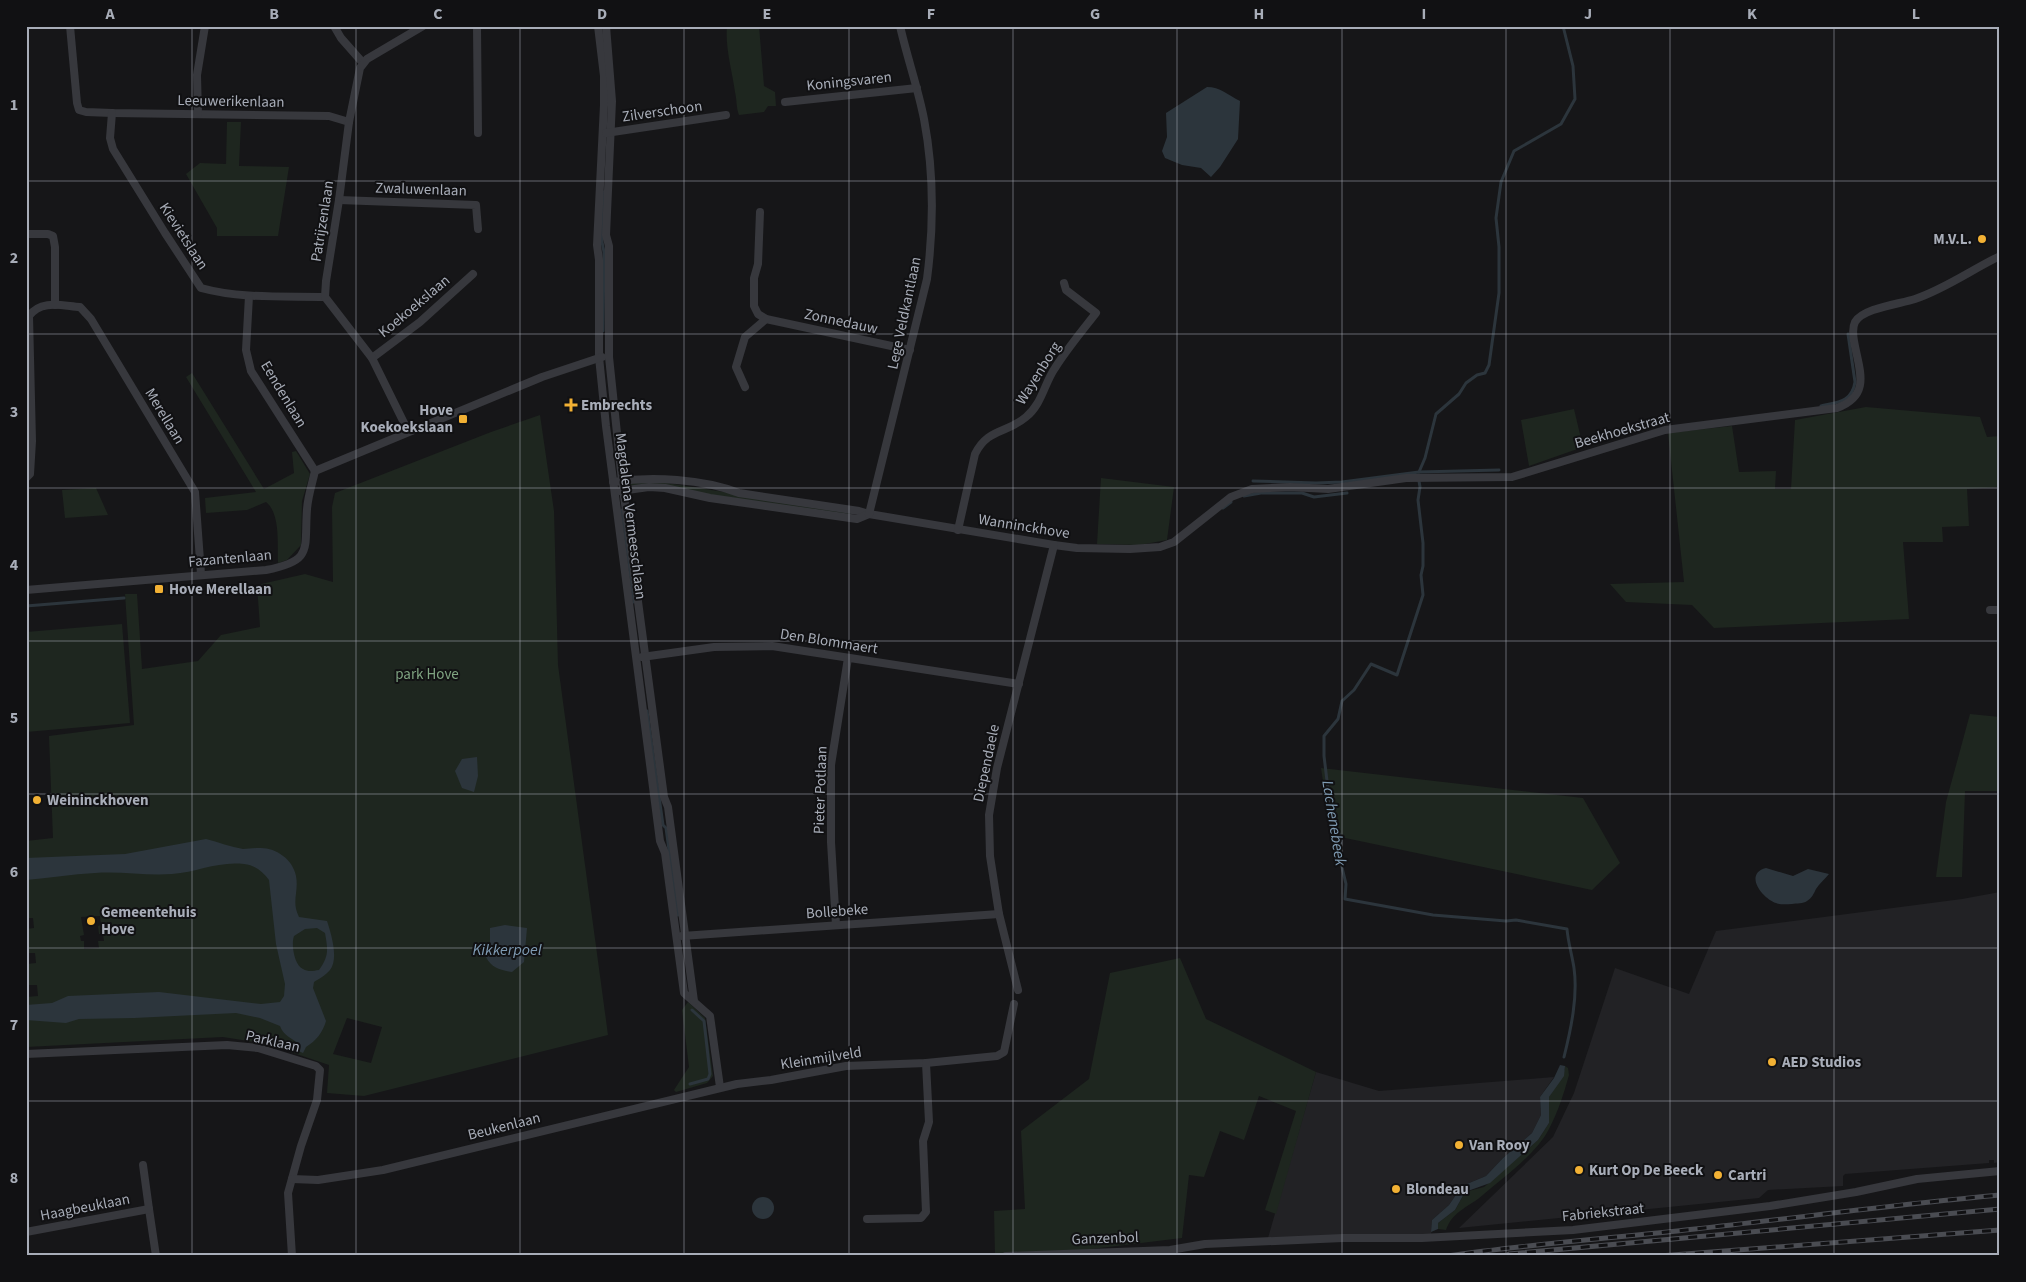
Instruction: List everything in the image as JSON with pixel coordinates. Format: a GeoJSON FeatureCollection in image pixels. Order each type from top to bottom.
{"type":"FeatureCollection","features":[{"type":"Feature","properties":{"kind":"street","name":"Leeuwerikenlaan"},"geometry":{"type":"LineString","coordinates":[[70,26],[79,110],[112,113],[329,116],[350,122]]}},
{"type":"Feature","properties":{"kind":"street"},"geometry":{"type":"LineString","coordinates":[[198,114],[197,75],[205,26]]}},
{"type":"Feature","properties":{"kind":"street"},"geometry":{"type":"LineString","coordinates":[[334,26],[341,38],[363,63],[423,26]]}},
{"type":"Feature","properties":{"kind":"street"},"geometry":{"type":"LineString","coordinates":[[476,26],[478,133]]}},
{"type":"Feature","properties":{"kind":"street","name":"Magdalena Vermeeschlaan"},"geometry":{"type":"LineString","coordinates":[[598,26],[604,76],[606,133],[609,357],[623,490],[664,797],[668,808],[694,1000]]}},
{"type":"Feature","properties":{"kind":"street","name":"Magdalena Vermeeschlaan"},"geometry":{"type":"LineString","coordinates":[[606,26],[612,83],[597,244],[599,260],[599,357],[635,658],[660,841],[665,853],[684,993],[710,1016],[720,1087]]}},
{"type":"Feature","properties":{"kind":"street","name":"Lege Veldkantlaan"},"geometry":{"type":"LineString","coordinates":[[870,514],[928,279],[932,245],[933,212],[929,151],[917,88],[900,26]]}},
{"type":"Feature","properties":{"kind":"street","name":"Patrijzenlaan"},"geometry":{"type":"LineString","coordinates":[[326,297],[326,281],[340,200],[350,122],[360,68],[363,63]]}},
{"type":"Feature","properties":{"kind":"street","name":"Koningsvaren"},"geometry":{"type":"LineString","coordinates":[[785,102],[917,88]]}},
{"type":"Feature","properties":{"kind":"street","name":"Kievietslaan"},"geometry":{"type":"LineString","coordinates":[[112,113],[110,138],[113,149],[202,288],[249,296],[326,297]]}},
{"type":"Feature","properties":{"kind":"street","name":"Zilverschoon"},"geometry":{"type":"LineString","coordinates":[[606,133],[726,115]]}},
{"type":"Feature","properties":{"kind":"street","name":"Zwaluwenlaan"},"geometry":{"type":"LineString","coordinates":[[340,200],[476,205],[478,229]]}},
{"type":"Feature","properties":{"kind":"street"},"geometry":{"type":"LineString","coordinates":[[745,387],[736,367],[745,336],[766,319],[758,314],[754,306],[754,278],[758,264],[760,212]]}},
{"type":"Feature","properties":{"kind":"street"},"geometry":{"type":"LineString","coordinates":[[26,234],[48,234],[53,236],[55,247],[55,305],[37,308],[29,316],[32,441],[30,474],[26,478]]}},
{"type":"Feature","properties":{"kind":"street","name":"Beekhoekstraat"},"geometry":{"type":"LineString","coordinates":[[1174,542],[1231,497],[1252,488],[1328,489],[1406,478],[1512,477],[1665,430],[1837,408],[1848,404],[1859,392],[1861,384],[1853,334],[1854,324],[1858,318],[1874,310],[1915,299],[1942,288],[2000,256]]}},
{"type":"Feature","properties":{"kind":"street","name":"Koekoekslaan"},"geometry":{"type":"LineString","coordinates":[[372,358],[420,322],[473,274]]}},
{"type":"Feature","properties":{"kind":"street","name":"Wayenborg"},"geometry":{"type":"LineString","coordinates":[[958,530],[978,447],[989,436],[1019,423],[1034,409],[1043,396],[1054,369],[1096,313],[1066,290],[1064,283]]}},
{"type":"Feature","properties":{"kind":"street","name":"Eendenlaan"},"geometry":{"type":"LineString","coordinates":[[249,296],[246,350],[251,371],[316,471]]}},
{"type":"Feature","properties":{"kind":"street"},"geometry":{"type":"LineString","coordinates":[[326,297],[372,358],[408,431]]}},
{"type":"Feature","properties":{"kind":"street","name":"Merellaan"},"geometry":{"type":"LineString","coordinates":[[55,305],[80,307],[88,315],[195,492],[201,574]]}},
{"type":"Feature","properties":{"kind":"street","name":"Zonnedauw"},"geometry":{"type":"LineString","coordinates":[[766,319],[910,350]]}},
{"type":"Feature","properties":{"kind":"street"},"geometry":{"type":"LineString","coordinates":[[316,471],[408,431],[465,410],[542,377],[599,357],[609,357]]}},
{"type":"Feature","properties":{"kind":"street","name":"Fazantenlaan"},"geometry":{"type":"LineString","coordinates":[[26,590],[266,570],[286,566],[298,558],[307,543],[308,500],[316,471]]}},
{"type":"Feature","properties":{"kind":"street","name":"Wanninckhove"},"geometry":{"type":"LineString","coordinates":[[613,482],[654,478],[719,487],[739,493],[859,511],[958,530],[1077,548],[1149,549],[1174,542]]}},
{"type":"Feature","properties":{"kind":"street","name":"Wanninckhove"},"geometry":{"type":"LineString","coordinates":[[615,492],[649,487],[664,488],[710,498],[857,519],[870,514]]}},
{"type":"Feature","properties":{"kind":"street","name":"Diependaele"},"geometry":{"type":"LineString","coordinates":[[1018,990],[999,914],[990,856],[989,814],[997,768],[1054,545]]}},
{"type":"Feature","properties":{"kind":"street"},"geometry":{"type":"LineString","coordinates":[[1990,610],[2000,610]]}},
{"type":"Feature","properties":{"kind":"street","name":"Den Blommaert"},"geometry":{"type":"LineString","coordinates":[[635,658],[714,647],[750,645],[791,648],[1019,684]]}},
{"type":"Feature","properties":{"kind":"street","name":"Pieter Potlaan"},"geometry":{"type":"LineString","coordinates":[[836,925],[831,842],[831,766],[848,658]]}},
{"type":"Feature","properties":{"kind":"street","name":"Bollebeke"},"geometry":{"type":"LineString","coordinates":[[676,936],[999,914]]}},
{"type":"Feature","properties":{"kind":"street","name":"Kleinmijlveld"},"geometry":{"type":"LineString","coordinates":[[720,1087],[846,1066],[926,1063],[1001,1054],[1006,1045],[1014,1004]]}},
{"type":"Feature","properties":{"kind":"street","name":"Parklaan"},"geometry":{"type":"LineString","coordinates":[[26,1054],[227,1045],[258,1048],[316,1066],[320,1070],[317,1100],[288,1194],[292,1256]]}},
{"type":"Feature","properties":{"kind":"street"},"geometry":{"type":"LineString","coordinates":[[867,1219],[921,1218],[926,1212],[923,1141],[929,1122],[926,1063]]}},
{"type":"Feature","properties":{"kind":"street","name":"Beukenlaan"},"geometry":{"type":"LineString","coordinates":[[292,1179],[318,1180],[383,1170],[720,1087]]}},
{"type":"Feature","properties":{"kind":"street","name":"Haagbeuklaan"},"geometry":{"type":"LineString","coordinates":[[143,1165],[156,1256]]}},
{"type":"Feature","properties":{"kind":"street","name":"Fabriekstraat"},"geometry":{"type":"LineString","coordinates":[[1205,1244],[1343,1238],[1422,1238],[1573,1230],[1770,1206],[1917,1180],[2000,1172]]}},
{"type":"Feature","properties":{"kind":"street","name":"Haagbeuklaan"},"geometry":{"type":"LineString","coordinates":[[26,1232],[149,1209]]}},
{"type":"Feature","properties":{"kind":"street","name":"Ganzenbol"},"geometry":{"type":"LineString","coordinates":[[1006,1256],[1170,1250],[1205,1244]]}},
{"type":"Feature","properties":{"kind":"shaded area"},"geometry":{"type":"Polygon","coordinates":[[[2000,892],[2000,1162],[1994,1163],[1994,1160],[1989,1160],[1989,1163],[1845,1174],[1843,1176],[1843,1186],[1768,1190],[1759,1198],[1459,1228],[1553,1137],[1574,1093],[1615,968],[1689,994],[1716,931],[1962,899],[2000,892]]]}},
{"type":"Feature","properties":{"kind":"shaded area"},"geometry":{"type":"Polygon","coordinates":[[[1316,1072],[1379,1091],[1554,1077],[1540,1097],[1541,1115],[1532,1133],[1503,1158],[1486,1176],[1462,1186],[1449,1205],[1432,1220],[1431,1237],[1268,1238],[1316,1072]]]}},
{"type":"Feature","properties":{"kind":"green space"},"geometry":{"type":"Polygon","coordinates":[[[727,26],[759,26],[764,86],[775,92],[776,106],[768,106],[764,112],[739,115],[728,51],[727,26]]]}},
{"type":"Feature","properties":{"kind":"green space"},"geometry":{"type":"Polygon","coordinates":[[[227,122],[241,122],[239,166],[289,167],[278,236],[217,236],[217,228],[186,174],[200,163],[226,164],[227,122]]]}},
{"type":"Feature","properties":{"kind":"green space"},"geometry":{"type":"Polygon","coordinates":[[[192,373],[264,489],[294,473],[292,452],[296,451],[310,474],[302,501],[301,545],[287,560],[278,563],[276,522],[271,507],[266,502],[247,510],[206,513],[205,498],[256,492],[186,377],[192,373]]]}},
{"type":"Feature","properties":{"kind":"green space"},"geometry":{"type":"Polygon","coordinates":[[[1866,407],[1980,417],[1987,437],[2000,436],[2000,487],[1967,489],[1969,526],[1942,527],[1943,542],[1903,542],[1909,619],[1714,628],[1692,605],[1626,602],[1610,584],[1684,582],[1668,433],[1732,426],[1739,472],[1776,471],[1775,489],[1791,489],[1795,420],[1866,407]]]}},
{"type":"Feature","properties":{"kind":"green space"},"geometry":{"type":"Polygon","coordinates":[[[1574,409],[1583,447],[1529,466],[1521,420],[1574,409]]]}},
{"type":"Feature","properties":{"kind":"green space","name":"park Hove"},"geometry":{"type":"Polygon","coordinates":[[[540,415],[554,511],[558,665],[608,1035],[364,1096],[327,1093],[329,1065],[267,1044],[223,1037],[26,1047],[26,997],[38,996],[37,985],[28,985],[27,964],[36,963],[35,953],[26,953],[26,945],[28,945],[26,929],[34,928],[33,918],[28,918],[26,909],[26,841],[53,838],[49,736],[134,725],[125,594],[137,594],[142,669],[198,661],[221,635],[260,627],[257,585],[305,574],[333,582],[332,507],[335,493],[491,432],[540,415]],[[100,916],[81,917],[84,935],[80,936],[81,941],[84,941],[84,949],[99,948],[98,941],[104,941],[103,934],[99,934],[100,916]],[[347,1018],[333,1054],[371,1063],[382,1027],[347,1018]]]}},
{"type":"Feature","properties":{"kind":"green space"},"geometry":{"type":"Polygon","coordinates":[[[1101,478],[1174,487],[1167,540],[1139,545],[1097,544],[1101,478]]]}},
{"type":"Feature","properties":{"kind":"green space"},"geometry":{"type":"Polygon","coordinates":[[[654,481],[851,512],[851,517],[649,484],[629,486],[629,483],[654,481]]]}},
{"type":"Feature","properties":{"kind":"green space"},"geometry":{"type":"Polygon","coordinates":[[[96,488],[108,515],[65,518],[62,490],[96,488]]]}},
{"type":"Feature","properties":{"kind":"green space"},"geometry":{"type":"Polygon","coordinates":[[[122,624],[130,723],[26,732],[26,632],[122,624]]]}},
{"type":"Feature","properties":{"kind":"green space"},"geometry":{"type":"Polygon","coordinates":[[[1970,714],[2000,717],[2000,791],[1965,791],[1962,877],[1936,877],[1946,802],[1970,714]]]}},
{"type":"Feature","properties":{"kind":"green space"},"geometry":{"type":"Polygon","coordinates":[[[1321,768],[1583,798],[1620,863],[1592,890],[1331,835],[1321,768]]]}},
{"type":"Feature","properties":{"kind":"green space"},"geometry":{"type":"Polygon","coordinates":[[[1180,958],[1206,1019],[1316,1072],[1276,1214],[1265,1210],[1296,1111],[1259,1096],[1244,1140],[1220,1131],[1204,1177],[1189,1175],[1182,1238],[1034,1256],[995,1256],[994,1211],[1025,1209],[1021,1131],[1089,1079],[1110,973],[1180,958]]]}},
{"type":"Feature","properties":{"kind":"green space"},"geometry":{"type":"Polygon","coordinates":[[[688,1002],[705,1018],[713,1076],[707,1083],[676,1092],[674,1090],[689,1067],[682,1010],[688,1002]]]}},
{"type":"Feature","properties":{"kind":"green space"},"geometry":{"type":"Polygon","coordinates":[[[1565,1066],[1568,1068],[1569,1075],[1567,1082],[1549,1129],[1537,1147],[1511,1172],[1457,1213],[1446,1230],[1438,1229],[1438,1223],[1455,1210],[1465,1192],[1484,1187],[1538,1140],[1549,1123],[1549,1097],[1565,1066]]]}},
{"type":"Feature","properties":{"kind":"water"},"geometry":{"type":"Polygon","coordinates":[[[1207,87],[1220,90],[1240,101],[1238,139],[1220,167],[1211,177],[1201,168],[1182,165],[1165,158],[1162,151],[1167,137],[1166,113],[1207,87]]]}},
{"type":"Feature","properties":{"kind":"water"},"geometry":{"type":"Polygon","coordinates":[[[477,757],[478,776],[474,792],[462,788],[455,771],[462,759],[477,757]]]}},
{"type":"Feature","properties":{"kind":"water"},"geometry":{"type":"Polygon","coordinates":[[[206,839],[243,849],[265,848],[277,852],[287,859],[296,876],[295,901],[299,917],[327,921],[334,953],[333,965],[330,970],[314,982],[313,988],[326,1021],[319,1036],[306,1047],[303,1053],[296,1050],[298,1043],[285,1034],[280,1026],[260,1018],[236,1013],[79,1019],[66,1023],[26,1020],[26,1005],[52,1003],[68,996],[159,992],[261,1004],[280,1002],[284,996],[285,984],[276,944],[269,880],[255,867],[235,863],[172,874],[78,874],[26,880],[26,858],[125,854],[206,839]],[[317,928],[305,929],[294,936],[294,954],[300,967],[309,971],[319,970],[325,961],[327,953],[325,933],[317,928]]]}},
{"type":"Feature","properties":{"kind":"water"},"geometry":{"type":"Polygon","coordinates":[[[1766,868],[1793,876],[1808,869],[1829,874],[1807,901],[1782,904],[1771,901],[1761,892],[1758,886],[1756,875],[1759,871],[1766,868]]]}},
{"type":"Feature","properties":{"kind":"water","name":"Kikkerpoel"},"geometry":{"type":"Polygon","coordinates":[[[505,925],[527,928],[524,962],[512,972],[494,966],[486,957],[490,944],[490,928],[505,925]]]}},
{"type":"Feature","properties":{"kind":"water"},"geometry":{"type":"Polygon","coordinates":[[[1560,1065],[1565,1066],[1564,1076],[1549,1097],[1549,1123],[1538,1140],[1490,1183],[1465,1192],[1455,1210],[1438,1223],[1438,1229],[1431,1232],[1432,1220],[1449,1205],[1462,1186],[1486,1176],[1503,1158],[1532,1133],[1541,1115],[1540,1097],[1554,1078],[1560,1065]]]}},
{"type":"Feature","properties":{"kind":"water"},"geometry":{"type":"Polygon","coordinates":[[[763,1197],[771,1200],[774,1208],[771,1216],[763,1219],[755,1216],[752,1208],[755,1200],[763,1197]]]}},
{"type":"Feature","properties":{"kind":"waterway"},"geometry":{"type":"LineString","coordinates":[[1419,472],[1425,458],[1436,414],[1459,394],[1466,383],[1477,375],[1485,373],[1489,365],[1499,293],[1499,247],[1496,218],[1501,182],[1514,151],[1561,124],[1575,99],[1573,66],[1563,26]]}},
{"type":"Feature","properties":{"kind":"waterway"},"geometry":{"type":"LineString","coordinates":[[603,192],[603,331]]}},
{"type":"Feature","properties":{"kind":"waterway"},"geometry":{"type":"LineString","coordinates":[[1821,406],[1843,400],[1851,394],[1853,389],[1855,382],[1848,334]]}},
{"type":"Feature","properties":{"kind":"waterway"},"geometry":{"type":"LineString","coordinates":[[1253,481],[1342,482],[1419,472],[1499,470]]}},
{"type":"Feature","properties":{"kind":"waterway","name":"Lachenebeek"},"geometry":{"type":"LineString","coordinates":[[1419,481],[1418,500],[1423,543],[1421,575],[1423,595],[1397,675],[1371,664],[1354,690],[1342,701],[1338,719],[1324,736],[1324,756],[1328,789],[1334,819],[1341,839],[1340,859],[1346,884],[1345,899],[1433,915],[1506,921],[1516,920],[1567,929],[1574,968],[1575,990],[1571,1024],[1564,1057]]}},
{"type":"Feature","properties":{"kind":"waterway"},"geometry":{"type":"LineString","coordinates":[[1244,496],[1261,493],[1302,493],[1314,497],[1347,493]]}},
{"type":"Feature","properties":{"kind":"waterway"},"geometry":{"type":"LineString","coordinates":[[1223,508],[1231,502]]}},
{"type":"Feature","properties":{"kind":"waterway"},"geometry":{"type":"LineString","coordinates":[[622,510],[634,602]]}},
{"type":"Feature","properties":{"kind":"waterway"},"geometry":{"type":"LineString","coordinates":[[26,606],[124,598]]}},
{"type":"Feature","properties":{"kind":"waterway"},"geometry":{"type":"LineString","coordinates":[[647,711],[678,915]]}},
{"type":"Feature","properties":{"kind":"waterway"},"geometry":{"type":"LineString","coordinates":[[690,1084],[708,1079],[710,1074],[704,1021],[692,1010]]}},
{"type":"Feature","properties":{"kind":"railway"},"geometry":{"type":"LineString","coordinates":[[1447,1256],[2000,1195]]}},
{"type":"Feature","properties":{"kind":"railway"},"geometry":{"type":"LineString","coordinates":[[1509,1254],[2000,1209]]}},
{"type":"Feature","properties":{"kind":"railway"},"geometry":{"type":"LineString","coordinates":[[1659,1256],[2000,1230]]}},
{"type":"Feature","properties":{"kind":"place","name":"M.V.L."},"geometry":{"type":"Point","coordinates":[1982,239]}},
{"type":"Feature","properties":{"kind":"place","name":"Embrechts"},"geometry":{"type":"Point","coordinates":[571,405]}},
{"type":"Feature","properties":{"kind":"place","name":"Hove Koekoekslaan"},"geometry":{"type":"Point","coordinates":[463,419]}},
{"type":"Feature","properties":{"kind":"place","name":"Hove Merellaan"},"geometry":{"type":"Point","coordinates":[159,589]}},
{"type":"Feature","properties":{"kind":"place","name":"Weininckhoven"},"geometry":{"type":"Point","coordinates":[37,800]}},
{"type":"Feature","properties":{"kind":"place","name":"Gemeentehuis Hove"},"geometry":{"type":"Point","coordinates":[91,921]}},
{"type":"Feature","properties":{"kind":"place","name":"AED Studios"},"geometry":{"type":"Point","coordinates":[1772,1062]}},
{"type":"Feature","properties":{"kind":"place","name":"Van Rooy"},"geometry":{"type":"Point","coordinates":[1459,1145]}},
{"type":"Feature","properties":{"kind":"place","name":"Kurt Op De Beeck"},"geometry":{"type":"Point","coordinates":[1579,1170]}},
{"type":"Feature","properties":{"kind":"place","name":"Cartri"},"geometry":{"type":"Point","coordinates":[1718,1175]}},
{"type":"Feature","properties":{"kind":"place","name":"Blondeau"},"geometry":{"type":"Point","coordinates":[1396,1189]}}]}
